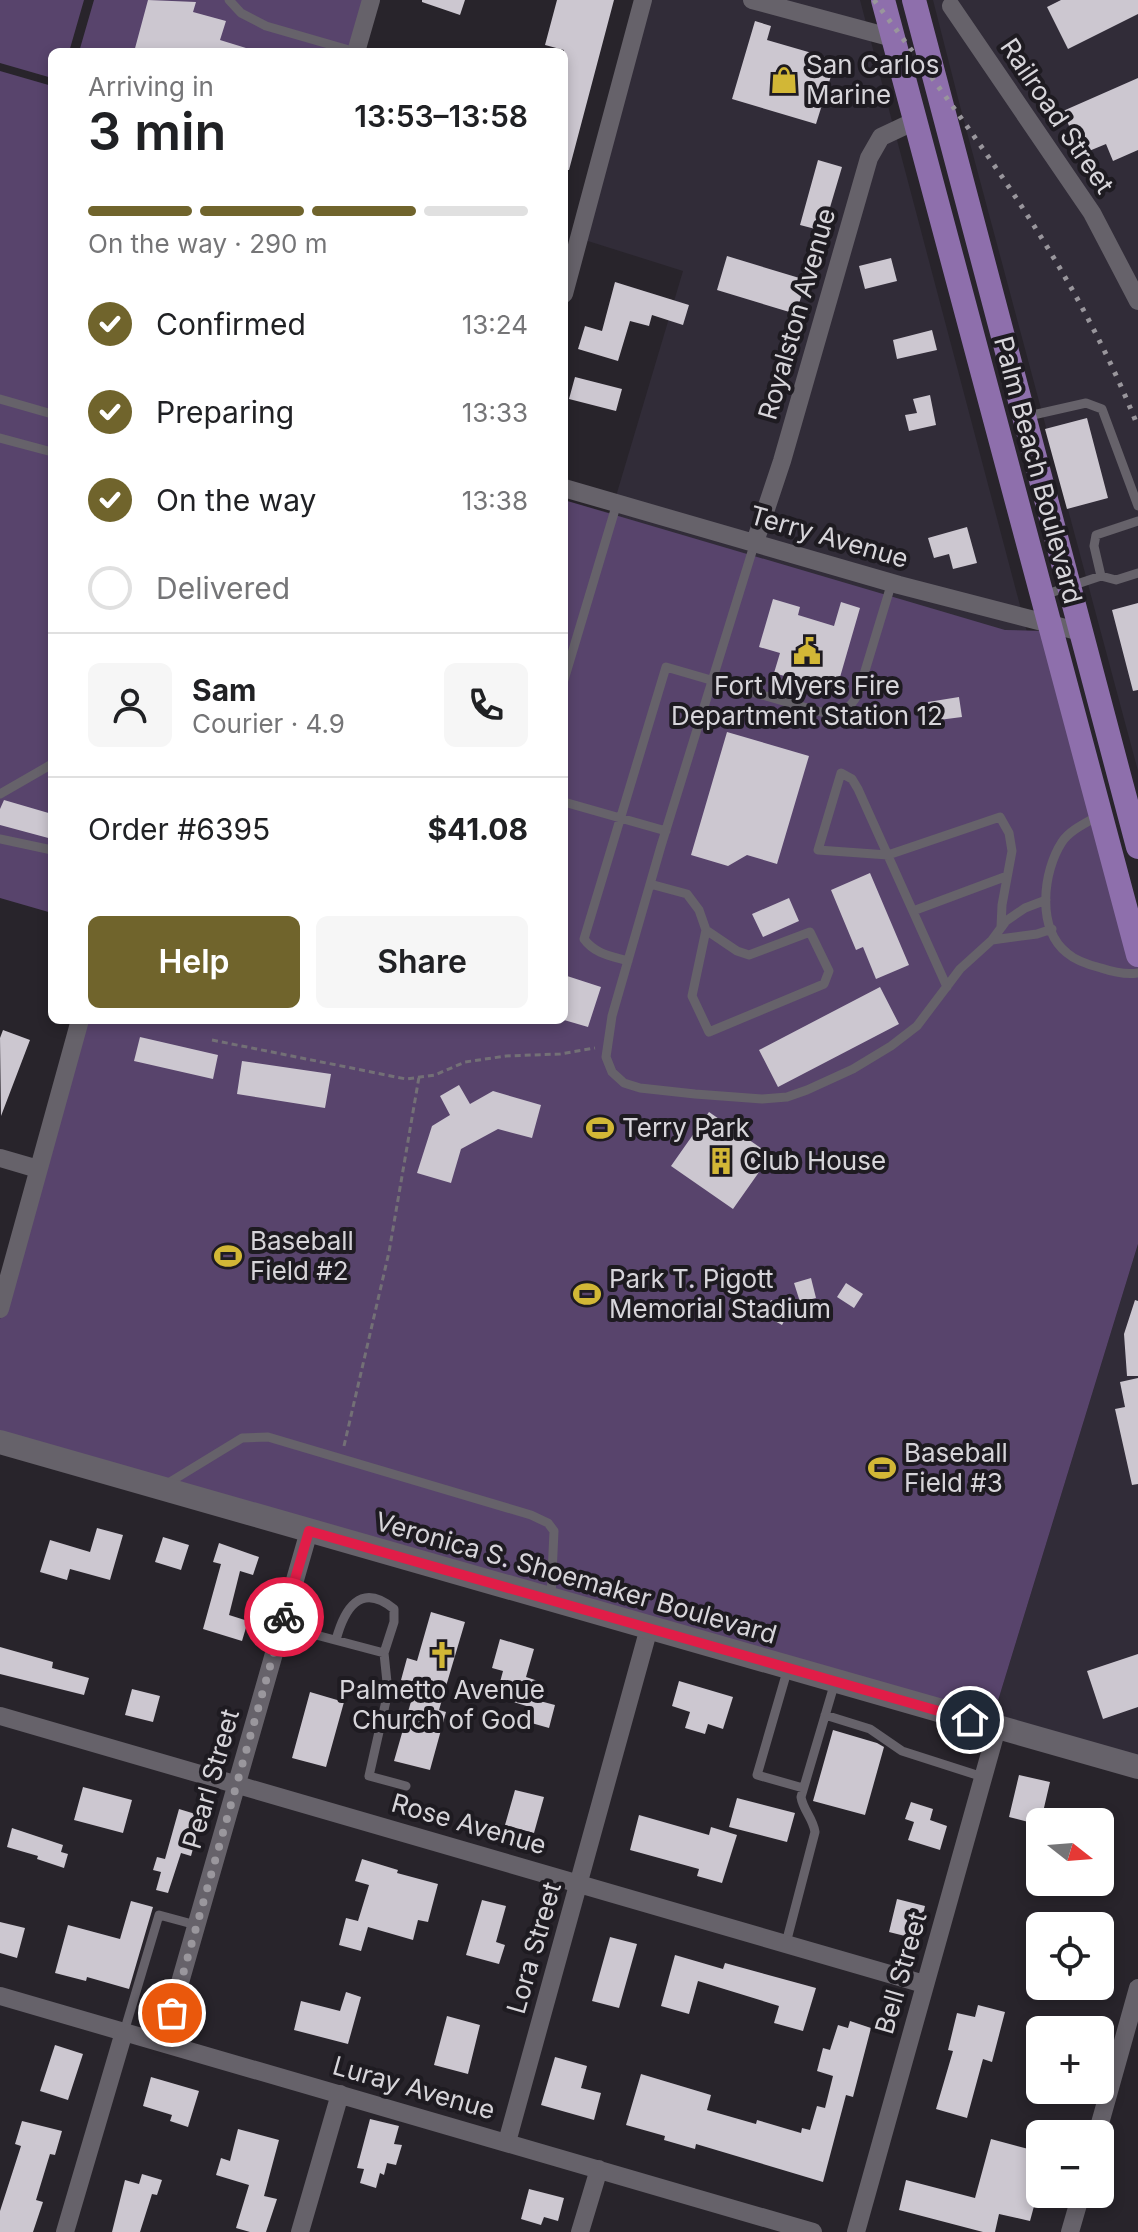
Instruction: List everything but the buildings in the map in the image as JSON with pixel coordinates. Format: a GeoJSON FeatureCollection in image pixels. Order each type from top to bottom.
{"type":"FeatureCollection","features":[{"type":"Feature","properties":{"kind":"main road","name":"Palm Beach Boulevard"},"geometry":{"type":"LineString","coordinates":[[883,0],[1138,955]]}},
{"type":"Feature","properties":{"kind":"main road","name":"Palm Beach Boulevard"},"geometry":{"type":"LineString","coordinates":[[914,0],[1081,632],[1132,801],[1138,847]]}},
{"type":"Feature","properties":{"kind":"main road"},"geometry":{"type":"LineString","coordinates":[[915,121],[933,136],[945,157],[977,276],[988,287]]}},
{"type":"Feature","properties":{"kind":"street"},"geometry":{"type":"LineString","coordinates":[[357,48],[371,0]]}},
{"type":"Feature","properties":{"kind":"street"},"geometry":{"type":"LineString","coordinates":[[568,279],[643,0]]}},
{"type":"Feature","properties":{"kind":"street"},"geometry":{"type":"LineString","coordinates":[[752,0],[893,38]]}},
{"type":"Feature","properties":{"kind":"street","name":"Railroad Street"},"geometry":{"type":"LineString","coordinates":[[951,6],[1092,213],[1138,301]]}},
{"type":"Feature","properties":{"kind":"street","name":"Royalston Avenue"},"geometry":{"type":"LineString","coordinates":[[755,542],[782,461],[869,158],[881,137],[915,121]]}},
{"type":"Feature","properties":{"kind":"street","name":"Terry Avenue"},"geometry":{"type":"LineString","coordinates":[[568,489],[892,582],[1081,632]]}},
{"type":"Feature","properties":{"kind":"street"},"geometry":{"type":"LineString","coordinates":[[1101,814],[1132,801]]}},
{"type":"Feature","properties":{"kind":"street"},"geometry":{"type":"LineString","coordinates":[[0,1309],[79,1024]]}},
{"type":"Feature","properties":{"kind":"street"},"geometry":{"type":"LineString","coordinates":[[0,1158],[38,1169]]}},
{"type":"Feature","properties":{"kind":"street","name":"Veronica S. Shoemaker Boulevard"},"geometry":{"type":"LineString","coordinates":[[0,1442],[1138,1767]]}},
{"type":"Feature","properties":{"kind":"street","name":"Pearl Street"},"geometry":{"type":"LineString","coordinates":[[163,2042],[309,1531]]}},
{"type":"Feature","properties":{"kind":"street","name":"Lora Street"},"geometry":{"type":"LineString","coordinates":[[507,2142],[649,1628]]}},
{"type":"Feature","properties":{"kind":"street","name":"Rose Avenue"},"geometry":{"type":"LineString","coordinates":[[0,1716],[924,1984]]}},
{"type":"Feature","properties":{"kind":"street","name":"Bell Street"},"geometry":{"type":"LineString","coordinates":[[856,2232],[997,1728]]}},
{"type":"Feature","properties":{"kind":"street"},"geometry":{"type":"LineString","coordinates":[[1101,2120],[1138,1988]]}},
{"type":"Feature","properties":{"kind":"street","name":"Luray Avenue"},"geometry":{"type":"LineString","coordinates":[[0,1996],[813,2232]]}},
{"type":"Feature","properties":{"kind":"street"},"geometry":{"type":"LineString","coordinates":[[65,2232],[124,2032]]}},
{"type":"Feature","properties":{"kind":"street"},"geometry":{"type":"LineString","coordinates":[[300,2232],[340,2094]]}},
{"type":"Feature","properties":{"kind":"street"},"geometry":{"type":"LineString","coordinates":[[580,2232],[599,2169]]}},
{"type":"Feature","properties":{"kind":"street"},"geometry":{"type":"LineString","coordinates":[[1070,2232],[1077,2208]]}},
{"type":"Feature","properties":{"kind":"lane"},"geometry":{"type":"LineString","coordinates":[[229,0],[241,13],[266,26],[342,48]]}},
{"type":"Feature","properties":{"kind":"lane"},"geometry":{"type":"LineString","coordinates":[[0,399],[48,413]]}},
{"type":"Feature","properties":{"kind":"lane"},"geometry":{"type":"LineString","coordinates":[[1024,417],[1086,403],[1102,409],[1138,506]]}},
{"type":"Feature","properties":{"kind":"lane"},"geometry":{"type":"LineString","coordinates":[[0,438],[48,451]]}},
{"type":"Feature","properties":{"kind":"lane"},"geometry":{"type":"LineString","coordinates":[[568,667],[617,503]]}},
{"type":"Feature","properties":{"kind":"lane"},"geometry":{"type":"LineString","coordinates":[[1101,576],[1094,546],[1096,535],[1138,521]]}},
{"type":"Feature","properties":{"kind":"lane"},"geometry":{"type":"LineString","coordinates":[[755,542],[612,1016],[606,1057],[612,1072],[624,1083],[640,1088],[762,1099],[787,1097],[853,1069],[891,1046],[917,1026],[960,969],[992,940],[1001,927],[1025,908],[1046,900]]}},
{"type":"Feature","properties":{"kind":"lane"},"geometry":{"type":"LineString","coordinates":[[1042,595],[1101,576],[1116,580],[1138,573]]}},
{"type":"Feature","properties":{"kind":"lane"},"geometry":{"type":"LineString","coordinates":[[628,961],[604,955],[591,948],[584,939],[666,667],[821,712],[844,712],[858,694],[892,582]]}},
{"type":"Feature","properties":{"kind":"lane"},"geometry":{"type":"LineString","coordinates":[[0,794],[48,766]]}},
{"type":"Feature","properties":{"kind":"lane"},"geometry":{"type":"LineString","coordinates":[[947,987],[888,855],[858,789],[852,779],[841,773],[818,850],[888,855],[1000,817],[1009,833],[1012,851],[1001,927]]}},
{"type":"Feature","properties":{"kind":"lane"},"geometry":{"type":"LineString","coordinates":[[568,803],[666,831]]}},
{"type":"Feature","properties":{"kind":"lane"},"geometry":{"type":"LineString","coordinates":[[1101,814],[1064,839],[1046,877],[1046,900],[1052,929],[1064,951],[1080,961],[1112,972],[1138,973]]}},
{"type":"Feature","properties":{"kind":"lane"},"geometry":{"type":"LineString","coordinates":[[0,839],[48,849]]}},
{"type":"Feature","properties":{"kind":"lane"},"geometry":{"type":"LineString","coordinates":[[913,911],[1007,876]]}},
{"type":"Feature","properties":{"kind":"lane"},"geometry":{"type":"LineString","coordinates":[[650,884],[687,894],[699,910],[706,930],[692,996],[709,1032],[824,984],[829,971],[810,932],[749,955],[737,951],[706,930]]}},
{"type":"Feature","properties":{"kind":"lane"},"geometry":{"type":"LineString","coordinates":[[992,940],[1052,929]]}},
{"type":"Feature","properties":{"kind":"lane"},"geometry":{"type":"LineString","coordinates":[[161,1488],[242,1438],[268,1437],[531,1515],[548,1523],[554,1531],[550,1600]]}},
{"type":"Feature","properties":{"kind":"lane"},"geometry":{"type":"LineString","coordinates":[[336,1640],[349,1606],[361,1599],[388,1603],[394,1609],[394,1622],[384,1653],[388,1692],[369,1776],[406,1786]]}},
{"type":"Feature","properties":{"kind":"lane"},"geometry":{"type":"LineString","coordinates":[[282,1626],[384,1653]]}},
{"type":"Feature","properties":{"kind":"lane"},"geometry":{"type":"LineString","coordinates":[[788,1668],[757,1775],[803,1788]]}},
{"type":"Feature","properties":{"kind":"lane"},"geometry":{"type":"LineString","coordinates":[[786,1943],[815,1832],[812,1817],[802,1802],[803,1788],[835,1682]]}},
{"type":"Feature","properties":{"kind":"lane"},"geometry":{"type":"LineString","coordinates":[[825,1715],[870,1729],[902,1751],[983,1777]]}},
{"type":"Feature","properties":{"kind":"lane"},"geometry":{"type":"LineString","coordinates":[[124,2032],[159,1915],[196,1925]]}},
{"type":"Feature","properties":{"kind":"path"},"geometry":{"type":"LineString","coordinates":[[212,1040],[406,1079],[435,1075],[465,1062],[607,1047]]}},
{"type":"Feature","properties":{"kind":"path"},"geometry":{"type":"LineString","coordinates":[[340,1459],[350,1429],[389,1252],[419,1077]]}},
{"type":"Feature","properties":{"kind":"shaded area"},"geometry":{"type":"Polygon","coordinates":[[[0,0],[84,0],[70,48],[48,48],[48,77],[0,63],[0,0]]]}},
{"type":"Feature","properties":{"kind":"shaded area"},"geometry":{"type":"Polygon","coordinates":[[[94,0],[365,0],[351,48],[80,48],[94,0]]]}},
{"type":"Feature","properties":{"kind":"shaded area"},"geometry":{"type":"Polygon","coordinates":[[[642,0],[860,0],[1050,719],[568,503],[611,513],[683,271],[572,236],[642,0]]]}},
{"type":"Feature","properties":{"kind":"shaded area"},"geometry":{"type":"Polygon","coordinates":[[[933,0],[1138,0],[1138,771],[960,106],[933,0]]]}},
{"type":"Feature","properties":{"kind":"shaded area"},"geometry":{"type":"Polygon","coordinates":[[[0,71],[48,85],[48,912],[0,898],[0,71]]]}},
{"type":"Feature","properties":{"kind":"shaded area","name":"Terry Park"},"geometry":{"type":"Polygon","coordinates":[[[568,501],[1005,630],[1048,631],[1138,962],[1138,1244],[993,1717],[0,1432],[0,1319],[83,1024],[568,1024],[568,501]]]}},
{"type":"Feature","properties":{"kind":"shaded area"},"geometry":{"type":"Polygon","coordinates":[[[1138,1244],[1138,1757],[993,1717],[1138,1244]]]}},
{"type":"Feature","properties":{"kind":"railway"},"geometry":{"type":"LineString","coordinates":[[874,0],[986,153],[1054,258],[1113,369],[1138,427]]}},
{"type":"Feature","properties":{"kind":"way so far"},"geometry":{"type":"LineString","coordinates":[[172,2013],[284,1617]]}},
{"type":"Feature","properties":{"kind":"place","name":"San Carlos Marine"},"geometry":{"type":"Point","coordinates":[784,80]}},
{"type":"Feature","properties":{"kind":"place","name":"Fort Myers Fire Department Station 12"},"geometry":{"type":"Point","coordinates":[807,651]}},
{"type":"Feature","properties":{"kind":"place","name":"Terry Park"},"geometry":{"type":"Point","coordinates":[600,1128]}},
{"type":"Feature","properties":{"kind":"place","name":"Club House"},"geometry":{"type":"Point","coordinates":[721,1161]}},
{"type":"Feature","properties":{"kind":"place","name":"Baseball Field #2"},"geometry":{"type":"Point","coordinates":[228,1256]}},
{"type":"Feature","properties":{"kind":"place","name":"Park T. Pigott Memorial Stadium"},"geometry":{"type":"Point","coordinates":[587,1294]}},
{"type":"Feature","properties":{"kind":"place","name":"Baseball Field #3"},"geometry":{"type":"Point","coordinates":[882,1468]}},
{"type":"Feature","properties":{"kind":"place","name":"Palmetto Avenue Church of God"},"geometry":{"type":"Point","coordinates":[442,1655]}},
{"type":"Feature","properties":{"kind":"route"},"geometry":{"type":"LineString","coordinates":[[284,1617],[309,1531],[970,1720]]}}]}
